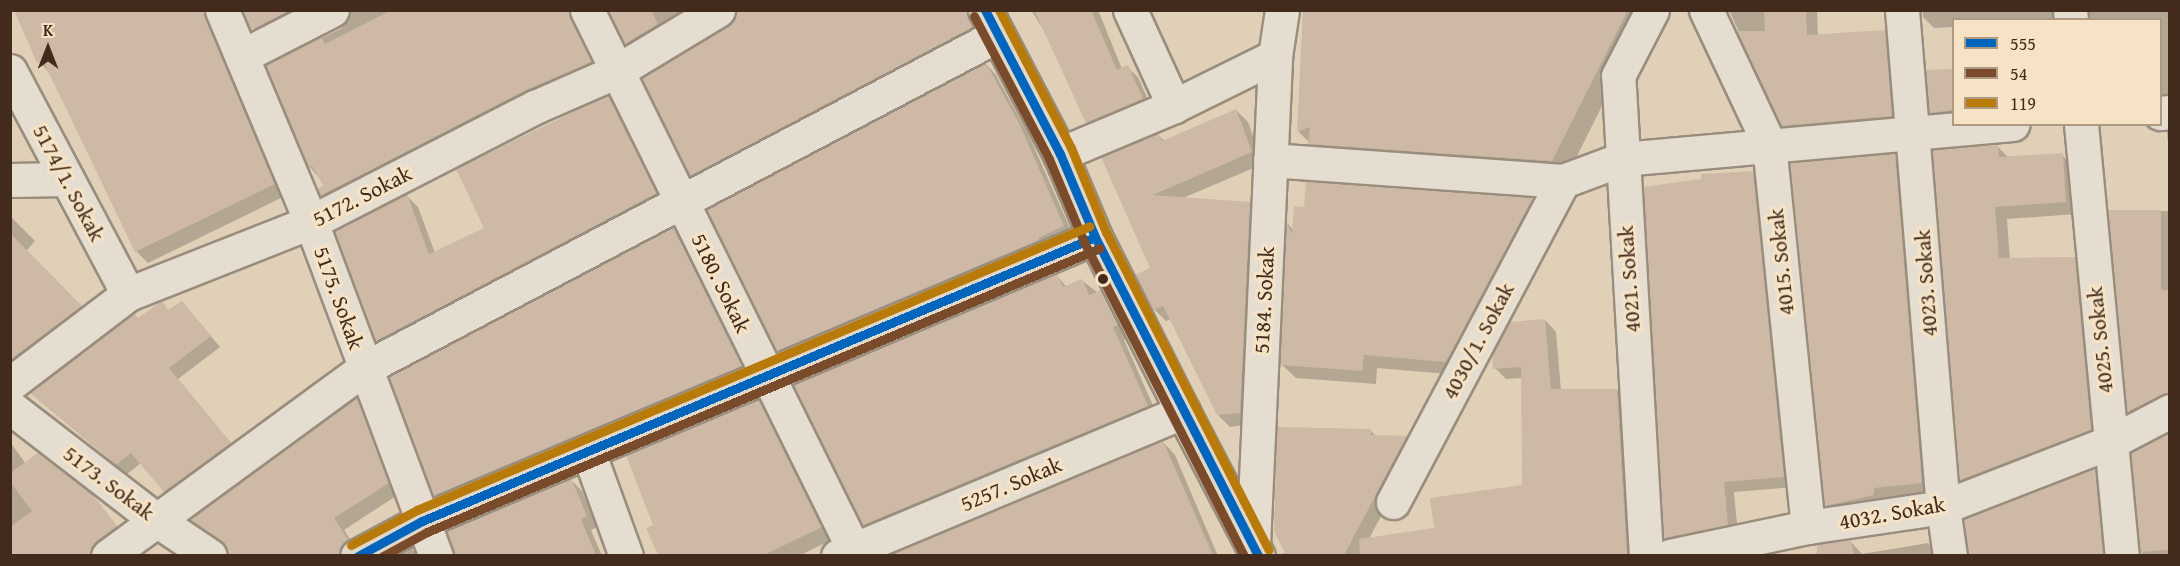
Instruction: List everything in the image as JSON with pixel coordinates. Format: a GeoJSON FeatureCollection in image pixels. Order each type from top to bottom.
{"type":"FeatureCollection","features":[{"type":"Feature","properties":{"kind":"main road"},"geometry":{"type":"LineString","coordinates":[[991,23],[1060,154],[1095,237],[1182,412],[1256,550]]}},
{"type":"Feature","properties":{"kind":"main road"},"geometry":{"type":"LineString","coordinates":[[357,555],[422,521],[1095,237]]}},
{"type":"Feature","properties":{"kind":"street","name":"5175. Sokak"},"geometry":{"type":"LineString","coordinates":[[222,10],[311,222],[436,555]]}},
{"type":"Feature","properties":{"kind":"street"},"geometry":{"type":"LineString","coordinates":[[242,56],[332,10]]}},
{"type":"Feature","properties":{"kind":"street","name":"5180. Sokak"},"geometry":{"type":"LineString","coordinates":[[587,10],[767,375],[850,554]]}},
{"type":"Feature","properties":{"kind":"street","name":"5172. Sokak"},"geometry":{"type":"LineString","coordinates":[[10,384],[128,294],[311,222],[535,107],[616,71],[718,10]]}},
{"type":"Feature","properties":{"kind":"street"},"geometry":{"type":"LineString","coordinates":[[1130,10],[1174,106]]}},
{"type":"Feature","properties":{"kind":"street","name":"5184. Sokak"},"geometry":{"type":"LineString","coordinates":[[1256,550],[1275,56],[1282,10]]}},
{"type":"Feature","properties":{"kind":"street","name":"4021. Sokak"},"geometry":{"type":"LineString","coordinates":[[1646,555],[1617,76],[1652,10]]}},
{"type":"Feature","properties":{"kind":"street","name":"4015. Sokak"},"geometry":{"type":"LineString","coordinates":[[1706,10],[1769,144],[1808,527]]}},
{"type":"Feature","properties":{"kind":"street","name":"4023. Sokak"},"geometry":{"type":"LineString","coordinates":[[1902,10],[1914,133],[1943,507],[1950,555]]}},
{"type":"Feature","properties":{"kind":"street"},"geometry":{"type":"LineString","coordinates":[[108,555],[154,519],[365,368],[681,202],[991,23]]}},
{"type":"Feature","properties":{"kind":"street"},"geometry":{"type":"LineString","coordinates":[[1060,154],[1174,106],[1275,56]]}},
{"type":"Feature","properties":{"kind":"street","name":"5174/1. Sokak"},"geometry":{"type":"LineString","coordinates":[[10,71],[128,294]]}},
{"type":"Feature","properties":{"kind":"street"},"geometry":{"type":"LineString","coordinates":[[1270,160],[1563,181],[1622,159],[1769,144],[1990,126]]}},
{"type":"Feature","properties":{"kind":"street","name":"4025. Sokak"},"geometry":{"type":"LineString","coordinates":[[2080,126],[2122,555]]}},
{"type":"Feature","properties":{"kind":"street"},"geometry":{"type":"LineString","coordinates":[[10,180],[67,178]]}},
{"type":"Feature","properties":{"kind":"street","name":"4030/1. Sokak"},"geometry":{"type":"LineString","coordinates":[[1393,502],[1563,181]]}},
{"type":"Feature","properties":{"kind":"street","name":"5173. Sokak"},"geometry":{"type":"LineString","coordinates":[[10,408],[154,519],[210,555]]}},
{"type":"Feature","properties":{"kind":"street","name":"4032. Sokak"},"geometry":{"type":"LineString","coordinates":[[1670,555],[1808,527],[1943,507],[2111,442],[2169,411]]}},
{"type":"Feature","properties":{"kind":"street","name":"5257. Sokak"},"geometry":{"type":"LineString","coordinates":[[850,554],[1182,412]]}},
{"type":"Feature","properties":{"kind":"street"},"geometry":{"type":"LineString","coordinates":[[588,451],[626,555]]}},
{"type":"Feature","properties":{"kind":"building"},"geometry":{"type":"Polygon","coordinates":[[[14,10],[204,10],[275,184],[135,252],[43,61],[37,63],[14,10]]]}},
{"type":"Feature","properties":{"kind":"building"},"geometry":{"type":"Polygon","coordinates":[[[243,10],[290,10],[251,30],[243,10]]]}},
{"type":"Feature","properties":{"kind":"building"},"geometry":{"type":"Polygon","coordinates":[[[392,10],[569,10],[592,62],[526,90],[320,196],[318,189],[323,185],[312,166],[309,168],[265,65],[321,37],[325,44],[392,10]]]}},
{"type":"Feature","properties":{"kind":"building"},"geometry":{"type":"Polygon","coordinates":[[[608,10],[651,10],[658,24],[625,44],[608,10]]]}},
{"type":"Feature","properties":{"kind":"building"},"geometry":{"type":"Polygon","coordinates":[[[740,10],[966,10],[973,27],[690,176],[642,78],[728,26],[740,10]]]}},
{"type":"Feature","properties":{"kind":"building"},"geometry":{"type":"Polygon","coordinates":[[[1034,10],[1091,10],[1117,70],[1128,65],[1143,99],[1086,123],[1034,10]]]}},
{"type":"Feature","properties":{"kind":"building"},"geometry":{"type":"Polygon","coordinates":[[[1303,10],[1628,10],[1552,161],[1308,144],[1310,127],[1297,132],[1303,10]]]}},
{"type":"Feature","properties":{"kind":"building"},"geometry":{"type":"Polygon","coordinates":[[[1764,10],[1806,10],[1807,35],[1885,30],[1892,116],[1781,126],[1737,31],[1765,31],[1764,10]]]}},
{"type":"Feature","properties":{"kind":"building"},"geometry":{"type":"Polygon","coordinates":[[[986,63],[1019,123],[1064,226],[1038,238],[1039,240],[777,351],[707,210],[986,63]]]}},
{"type":"Feature","properties":{"kind":"building"},"geometry":{"type":"Polygon","coordinates":[[[1952,69],[1952,110],[1929,113],[1926,70],[1952,69]]]}},
{"type":"Feature","properties":{"kind":"building"},"geometry":{"type":"Polygon","coordinates":[[[608,95],[657,193],[376,341],[334,231],[407,194],[429,254],[484,228],[456,169],[608,95]]]}},
{"type":"Feature","properties":{"kind":"building"},"geometry":{"type":"Polygon","coordinates":[[[1236,109],[1252,152],[1153,195],[1250,202],[1240,413],[1217,415],[1163,306],[1153,310],[1135,275],[1150,268],[1101,157],[1158,133],[1162,141],[1236,109]]]}},
{"type":"Feature","properties":{"kind":"building"},"geometry":{"type":"Polygon","coordinates":[[[1998,145],[1999,157],[2063,153],[2066,202],[1995,207],[1999,258],[2075,257],[2091,430],[1960,480],[1932,150],[1998,145]]]}},
{"type":"Feature","properties":{"kind":"building"},"geometry":{"type":"Polygon","coordinates":[[[1895,153],[1922,483],[1874,488],[1874,495],[1825,506],[1790,163],[1895,153]]]}},
{"type":"Feature","properties":{"kind":"building"},"geometry":{"type":"Polygon","coordinates":[[[1753,171],[1784,477],[1724,482],[1728,525],[1664,538],[1643,187],[1701,179],[1701,174],[1753,171]]]}},
{"type":"Feature","properties":{"kind":"building"},"geometry":{"type":"Polygon","coordinates":[[[1306,181],[1533,198],[1446,362],[1364,355],[1362,371],[1280,365],[1286,221],[1292,234],[1294,206],[1304,207],[1306,181]]]}},
{"type":"Feature","properties":{"kind":"building"},"geometry":{"type":"Polygon","coordinates":[[[2108,210],[2161,210],[2161,290],[2169,290],[2169,392],[2127,412],[2108,210]]]}},
{"type":"Feature","properties":{"kind":"building"},"geometry":{"type":"Polygon","coordinates":[[[673,227],[742,366],[433,496],[389,377],[673,227]]]}},
{"type":"Feature","properties":{"kind":"building"},"geometry":{"type":"Polygon","coordinates":[[[10,233],[82,306],[10,360],[10,233]]]}},
{"type":"Feature","properties":{"kind":"building"},"geometry":{"type":"Polygon","coordinates":[[[1057,274],[1063,287],[1082,279],[1089,295],[1101,290],[1118,325],[1113,327],[1148,406],[863,525],[793,385],[1057,274]]]}},
{"type":"Feature","properties":{"kind":"building"},"geometry":{"type":"Polygon","coordinates":[[[162,301],[168,310],[182,301],[211,336],[169,368],[231,443],[164,492],[131,453],[116,465],[30,393],[134,313],[138,318],[162,301]]]}},
{"type":"Feature","properties":{"kind":"building"},"geometry":{"type":"Polygon","coordinates":[[[1545,319],[1551,389],[1617,389],[1627,554],[1360,555],[1359,539],[1434,528],[1430,498],[1522,485],[1521,367],[1493,369],[1492,355],[1510,322],[1545,319]]]}},
{"type":"Feature","properties":{"kind":"building"},"geometry":{"type":"Polygon","coordinates":[[[357,397],[389,483],[334,518],[348,540],[338,555],[228,555],[221,541],[189,520],[357,397]]]}},
{"type":"Feature","properties":{"kind":"building"},"geometry":{"type":"Polygon","coordinates":[[[759,399],[822,527],[764,555],[658,555],[646,528],[653,525],[626,455],[759,399]]]}},
{"type":"Feature","properties":{"kind":"building"},"geometry":{"type":"Polygon","coordinates":[[[1277,427],[1371,429],[1371,435],[1407,436],[1344,555],[1286,555],[1274,531],[1277,427]]]}},
{"type":"Feature","properties":{"kind":"building"},"geometry":{"type":"Polygon","coordinates":[[[2169,432],[2169,550],[2140,552],[2131,453],[2169,432]]]}},
{"type":"Feature","properties":{"kind":"building"},"geometry":{"type":"Polygon","coordinates":[[[1163,441],[1213,555],[888,555],[1163,441]]]}},
{"type":"Feature","properties":{"kind":"building"},"geometry":{"type":"Polygon","coordinates":[[[38,453],[92,494],[117,526],[97,541],[90,555],[10,555],[10,527],[32,511],[10,482],[10,473],[38,453]]]}},
{"type":"Feature","properties":{"kind":"building"},"geometry":{"type":"Polygon","coordinates":[[[2095,468],[2103,555],[1968,555],[1964,519],[2095,468]]]}},
{"type":"Feature","properties":{"kind":"building"},"geometry":{"type":"Polygon","coordinates":[[[571,478],[587,516],[581,519],[596,555],[454,555],[447,531],[571,478]]]}},
{"type":"Feature","properties":{"kind":"building"},"geometry":{"type":"Polygon","coordinates":[[[1851,540],[1854,555],[1817,555],[1817,545],[1851,540]]]}},
{"type":"Feature","properties":{"kind":"transit line","name":"555"},"geometry":{"type":"LineString","coordinates":[[985,10],[1060,154],[1095,237],[1258,556]]}},
{"type":"Feature","properties":{"kind":"transit line","name":"119"},"geometry":{"type":"LineString","coordinates":[[999,10],[1071,148],[1106,232],[1269,550]]}},
{"type":"Feature","properties":{"kind":"transit line","name":"54"},"geometry":{"type":"LineString","coordinates":[[974,16],[1049,159],[1084,242],[1244,556]]}},
{"type":"Feature","properties":{"kind":"transit line","name":"119"},"geometry":{"type":"LineString","coordinates":[[351,545],[417,510],[1090,226]]}},
{"type":"Feature","properties":{"kind":"transit line","name":"555"},"geometry":{"type":"LineString","coordinates":[[358,556],[422,521],[1095,237]]}},
{"type":"Feature","properties":{"kind":"transit line","name":"54"},"geometry":{"type":"LineString","coordinates":[[383,556],[427,532],[1100,248]]}}]}
